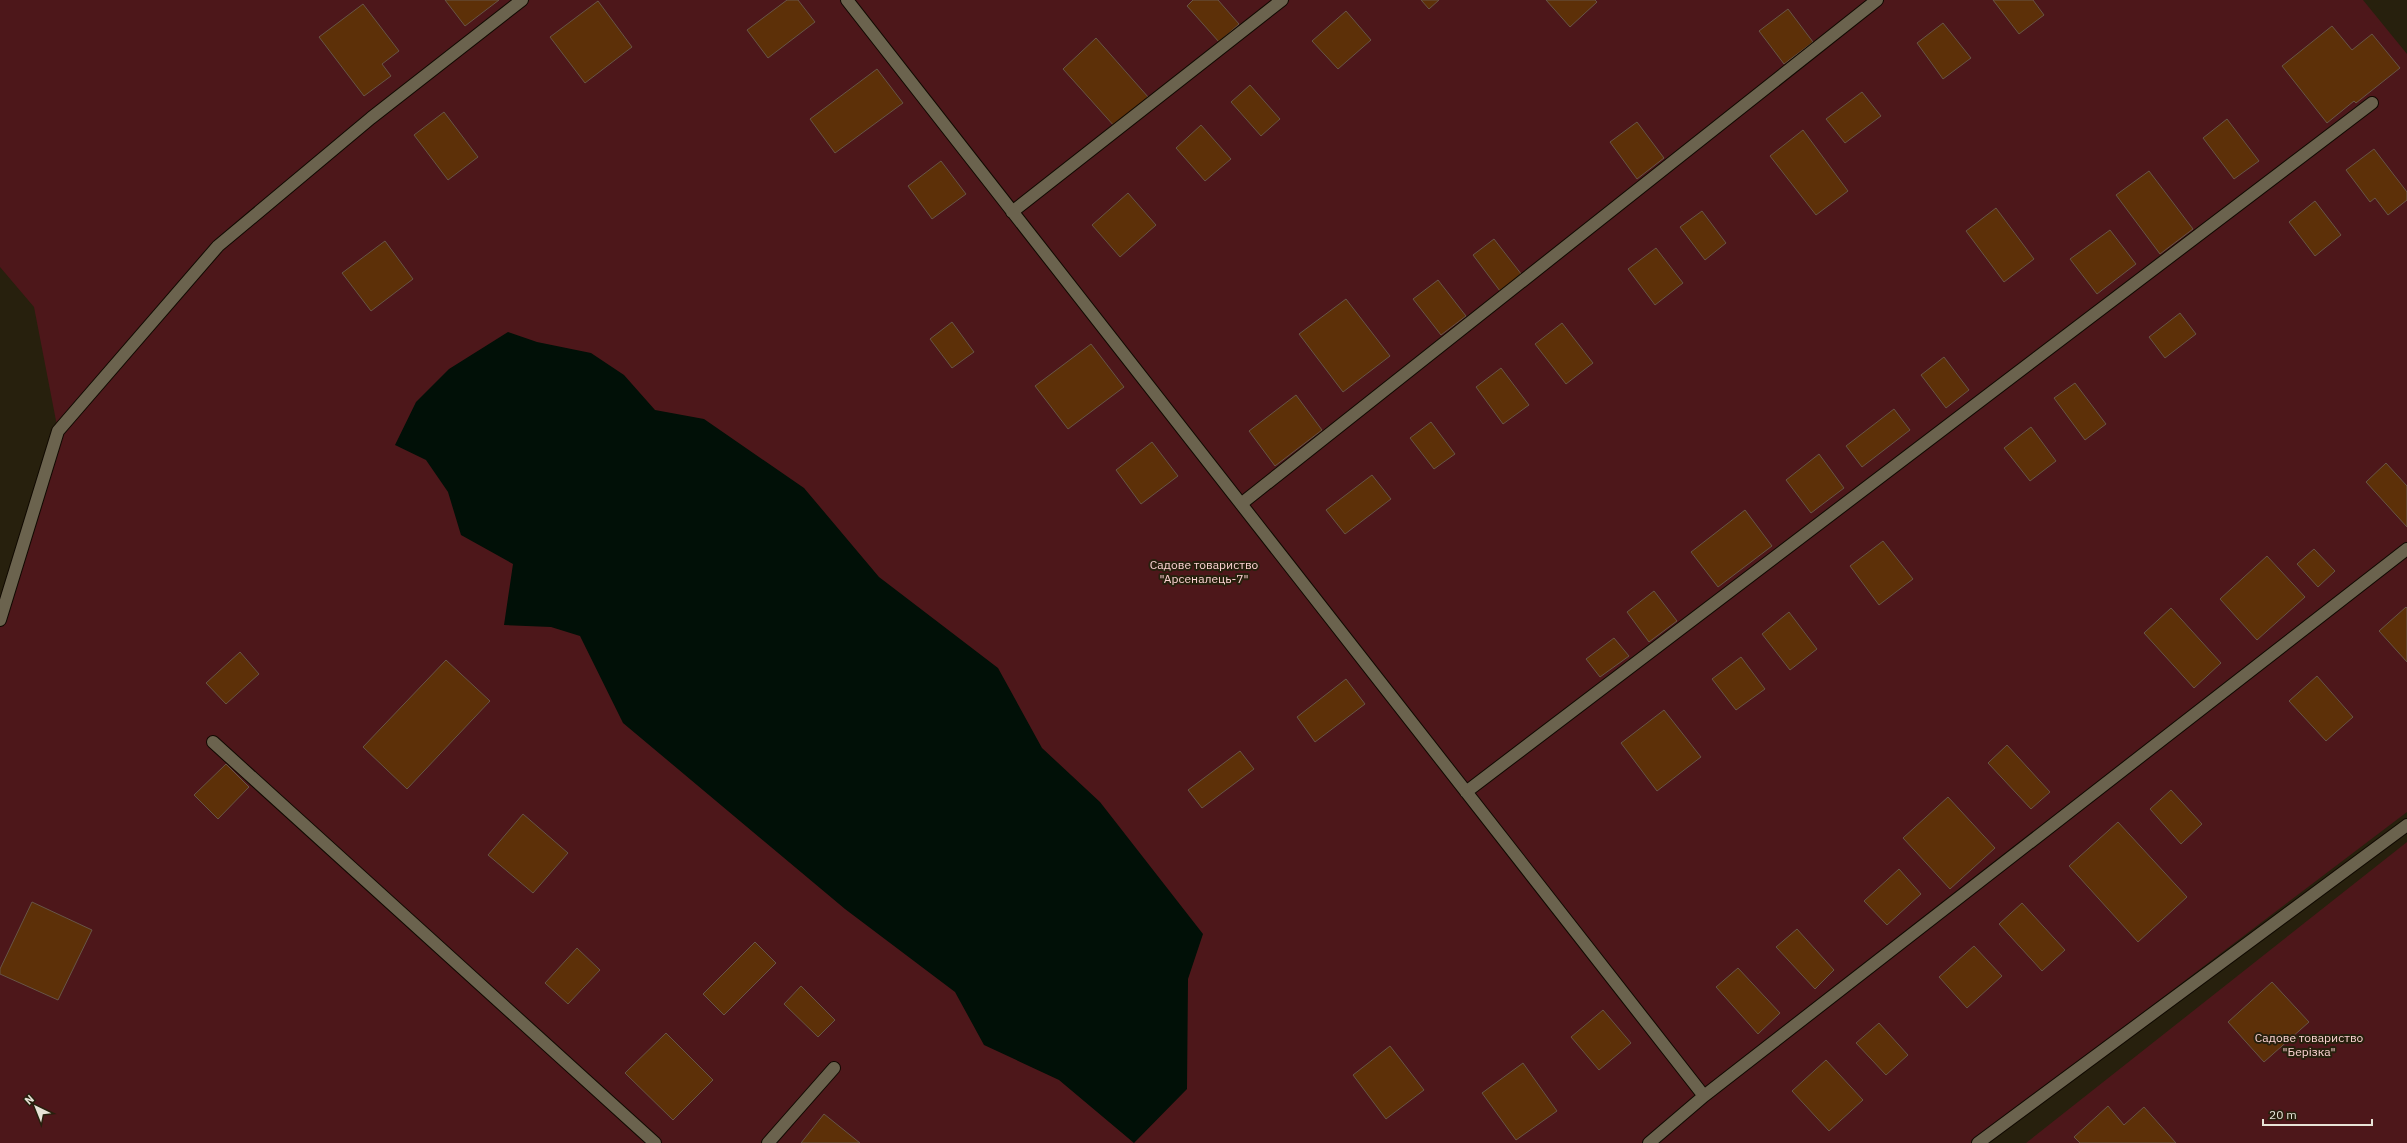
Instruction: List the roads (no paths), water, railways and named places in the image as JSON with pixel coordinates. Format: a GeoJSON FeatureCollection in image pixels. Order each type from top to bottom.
{"type":"FeatureCollection","features":[{"type":"Feature","properties":{"kind":"street"},"geometry":{"type":"LineString","coordinates":[[0,620],[58,431],[218,246],[371,118],[522,0]]}},
{"type":"Feature","properties":{"kind":"street"},"geometry":{"type":"LineString","coordinates":[[847,0],[1704,1096]]}},
{"type":"Feature","properties":{"kind":"street"},"geometry":{"type":"LineString","coordinates":[[1012,212],[1282,0]]}},
{"type":"Feature","properties":{"kind":"street"},"geometry":{"type":"LineString","coordinates":[[1241,504],[1877,0]]}},
{"type":"Feature","properties":{"kind":"street"},"geometry":{"type":"LineString","coordinates":[[1466,792],[2372,103]]}},
{"type":"Feature","properties":{"kind":"street"},"geometry":{"type":"LineString","coordinates":[[1649,1143],[1704,1096],[2407,549]]}},
{"type":"Feature","properties":{"kind":"street"},"geometry":{"type":"LineString","coordinates":[[213,742],[656,1143]]}},
{"type":"Feature","properties":{"kind":"street"},"geometry":{"type":"LineString","coordinates":[[1978,1143],[2407,825]]}},
{"type":"Feature","properties":{"kind":"street"},"geometry":{"type":"LineString","coordinates":[[768,1143],[834,1068]]}},
{"type":"Feature","properties":{"kind":"park label","name":"Садове товариство \"Арсеналець-7\""},"geometry":{"type":"Point","coordinates":[1204,572]}},
{"type":"Feature","properties":{"kind":"park label","name":"Садове товариство \"Берізка\""},"geometry":{"type":"Point","coordinates":[2309,1045]}}]}
